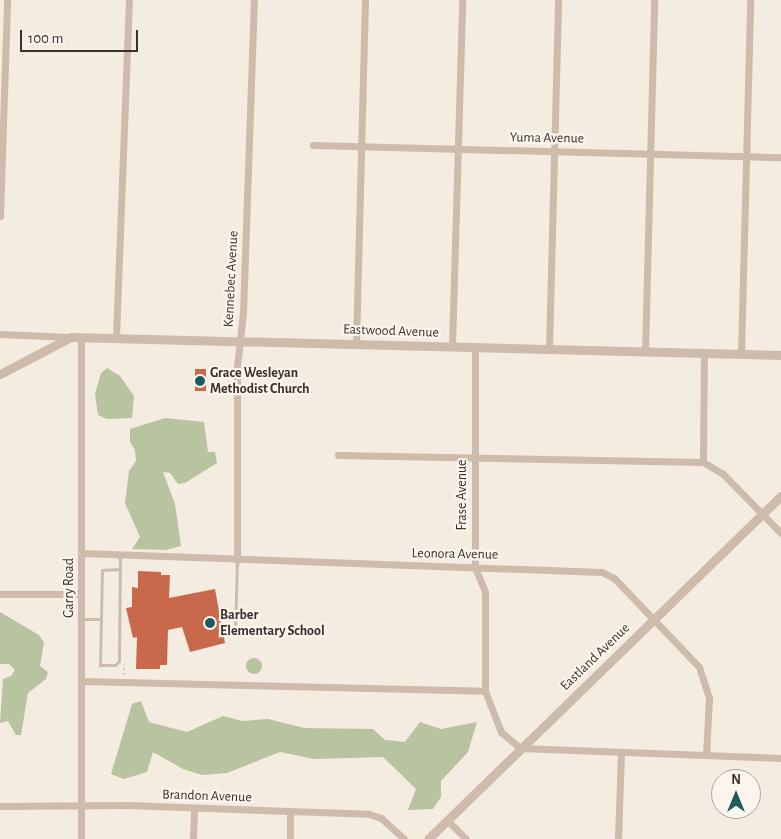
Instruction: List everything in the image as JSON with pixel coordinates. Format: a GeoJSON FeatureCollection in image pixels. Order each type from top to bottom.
{"type":"FeatureCollection","features":[{"type":"Feature","properties":{"kind":"street"},"geometry":{"type":"LineString","coordinates":[[0,216],[7,0]]}},
{"type":"Feature","properties":{"kind":"street"},"geometry":{"type":"LineString","coordinates":[[116,338],[129,0]]}},
{"type":"Feature","properties":{"kind":"street","name":"Kennebec Avenue"},"geometry":{"type":"LineString","coordinates":[[237,560],[240,341],[254,0]]}},
{"type":"Feature","properties":{"kind":"street"},"geometry":{"type":"LineString","coordinates":[[356,344],[365,0]]}},
{"type":"Feature","properties":{"kind":"street"},"geometry":{"type":"LineString","coordinates":[[452,346],[462,0]]}},
{"type":"Feature","properties":{"kind":"street"},"geometry":{"type":"LineString","coordinates":[[549,348],[558,0]]}},
{"type":"Feature","properties":{"kind":"street"},"geometry":{"type":"LineString","coordinates":[[644,352],[654,0]]}},
{"type":"Feature","properties":{"kind":"street"},"geometry":{"type":"LineString","coordinates":[[741,354],[750,0]]}},
{"type":"Feature","properties":{"kind":"street","name":"Yuma Avenue"},"geometry":{"type":"LineString","coordinates":[[313,145],[781,157]]}},
{"type":"Feature","properties":{"kind":"street","name":"Eastwood Avenue"},"geometry":{"type":"LineString","coordinates":[[0,334],[781,355]]}},
{"type":"Feature","properties":{"kind":"street"},"geometry":{"type":"LineString","coordinates":[[0,374],[71,337]]}},
{"type":"Feature","properties":{"kind":"street","name":"Garry Road"},"geometry":{"type":"LineString","coordinates":[[81,337],[81,839]]}},
{"type":"Feature","properties":{"kind":"street","name":"Frase Avenue"},"geometry":{"type":"LineString","coordinates":[[475,347],[475,567],[485,592],[485,692],[500,732],[520,748]]}},
{"type":"Feature","properties":{"kind":"street"},"geometry":{"type":"LineString","coordinates":[[703,462],[704,353]]}},
{"type":"Feature","properties":{"kind":"street"},"geometry":{"type":"LineString","coordinates":[[338,455],[703,462],[714,466],[781,533]]}},
{"type":"Feature","properties":{"kind":"street","name":"Eastland Avenue"},"geometry":{"type":"LineString","coordinates":[[428,839],[781,496]]}},
{"type":"Feature","properties":{"kind":"street","name":"Leonora Avenue"},"geometry":{"type":"LineString","coordinates":[[81,553],[602,572],[614,578],[689,656],[702,674],[708,698],[706,755]]}},
{"type":"Feature","properties":{"kind":"street"},"geometry":{"type":"LineString","coordinates":[[0,594],[80,594]]}},
{"type":"Feature","properties":{"kind":"street"},"geometry":{"type":"LineString","coordinates":[[82,682],[485,692]]}},
{"type":"Feature","properties":{"kind":"street"},"geometry":{"type":"LineString","coordinates":[[520,748],[781,758]]}},
{"type":"Feature","properties":{"kind":"street"},"geometry":{"type":"LineString","coordinates":[[618,839],[621,753]]}},
{"type":"Feature","properties":{"kind":"street","name":"Brandon Avenue"},"geometry":{"type":"LineString","coordinates":[[0,806],[194,808],[375,815],[404,839]]}},
{"type":"Feature","properties":{"kind":"street"},"geometry":{"type":"LineString","coordinates":[[193,839],[194,808]]}},
{"type":"Feature","properties":{"kind":"street"},"geometry":{"type":"LineString","coordinates":[[290,812],[290,839]]}},
{"type":"Feature","properties":{"kind":"street"},"geometry":{"type":"LineString","coordinates":[[448,821],[466,839]]}},
{"type":"Feature","properties":{"kind":"lane"},"geometry":{"type":"LineString","coordinates":[[120,554],[120,570],[119,660],[115,665],[100,665],[102,570],[120,570]]}},
{"type":"Feature","properties":{"kind":"lane"},"geometry":{"type":"LineString","coordinates":[[235,632],[237,560]]}},
{"type":"Feature","properties":{"kind":"lane"},"geometry":{"type":"LineString","coordinates":[[81,619],[100,619]]}},
{"type":"Feature","properties":{"kind":"path"},"geometry":{"type":"LineString","coordinates":[[124,670],[124,675]]}},
{"type":"Feature","properties":{"kind":"green space"},"geometry":{"type":"Polygon","coordinates":[[[107,368],[120,376],[134,396],[132,418],[107,419],[98,415],[95,394],[101,373],[107,368]]]}},
{"type":"Feature","properties":{"kind":"green space"},"geometry":{"type":"Polygon","coordinates":[[[165,418],[204,422],[208,452],[215,452],[217,463],[185,483],[178,484],[170,473],[163,472],[175,504],[181,546],[166,550],[132,549],[140,537],[125,503],[129,471],[136,461],[135,450],[130,442],[130,429],[165,418]]]}},
{"type":"Feature","properties":{"kind":"green space"},"geometry":{"type":"Polygon","coordinates":[[[0,612],[39,635],[44,643],[40,666],[48,672],[46,679],[28,693],[21,735],[16,735],[8,721],[0,723],[3,679],[11,676],[15,670],[9,664],[0,664],[0,612]]]}},
{"type":"Feature","properties":{"kind":"green space"},"geometry":{"type":"Polygon","coordinates":[[[254,658],[262,666],[254,674],[246,666],[254,658]]]}},
{"type":"Feature","properties":{"kind":"green space"},"geometry":{"type":"Polygon","coordinates":[[[141,701],[149,722],[187,732],[223,716],[242,721],[268,719],[304,728],[373,729],[385,740],[405,742],[420,722],[441,729],[477,722],[468,752],[441,781],[441,797],[433,809],[408,810],[416,789],[383,757],[314,759],[280,752],[227,773],[202,775],[183,769],[153,752],[147,772],[124,779],[111,774],[132,704],[141,701]]]}},
{"type":"Feature","properties":{"kind":"building"},"geometry":{"type":"Polygon","coordinates":[[[195,369],[206,369],[206,391],[195,391],[195,369]]]}},
{"type":"Feature","properties":{"kind":"building"},"geometry":{"type":"Polygon","coordinates":[[[138,571],[161,572],[161,575],[170,575],[169,598],[215,589],[225,643],[190,652],[182,627],[168,630],[167,665],[160,665],[160,669],[136,669],[137,637],[133,638],[126,608],[132,607],[132,587],[138,588],[138,571]]]}},
{"type":"Feature","properties":{"kind":"place","name":"Grace Wesleyan Methodist Church"},"geometry":{"type":"Point","coordinates":[200,381]}},
{"type":"Feature","properties":{"kind":"place","name":"Barber Elementary School"},"geometry":{"type":"Point","coordinates":[210,623]}}]}
